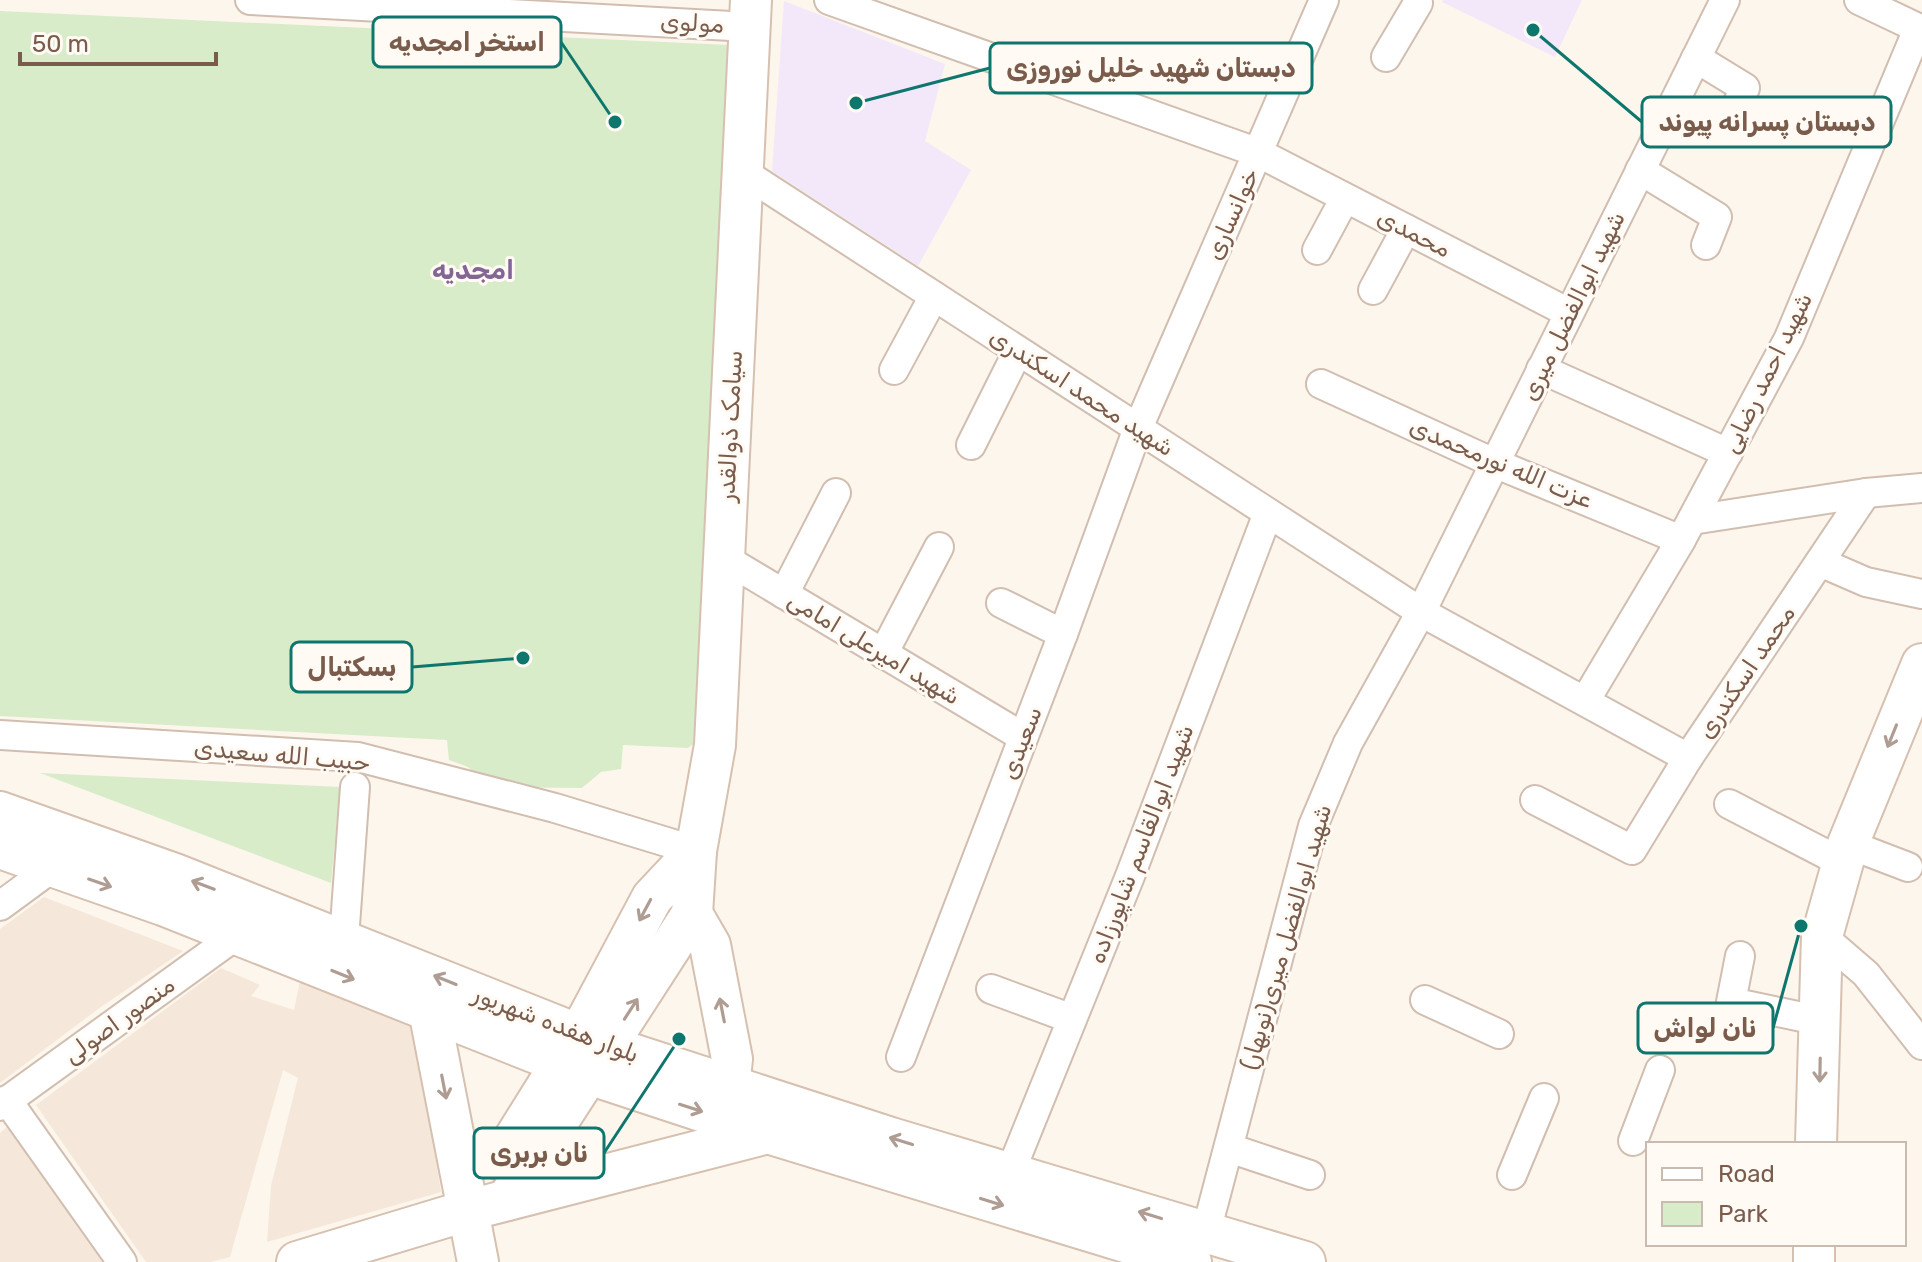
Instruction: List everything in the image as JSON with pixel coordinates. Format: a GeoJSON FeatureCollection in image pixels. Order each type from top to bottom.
{"type":"FeatureCollection","features":[{"type":"Feature","properties":{"kind":"main road","name":"سیامک ذوالقدر"},"geometry":{"type":"LineString","coordinates":[[584,1055],[692,914],[696,851],[715,745],[751,13]]}},
{"type":"Feature","properties":{"kind":"main road"},"geometry":{"type":"LineString","coordinates":[[1816,1142],[1822,936],[1845,853],[1922,664]]}},
{"type":"Feature","properties":{"kind":"main road","name":"بلوار هفده شهریور"},"geometry":{"type":"LineString","coordinates":[[0,812],[175,874],[344,939],[584,1055],[768,1133],[1198,1247],[1305,1262]]}},
{"type":"Feature","properties":{"kind":"main road","name":"بلوار هفده شهریور"},"geometry":{"type":"LineString","coordinates":[[0,848],[238,934],[429,1010],[584,1055],[729,1087],[1010,1173],[1198,1247]]}},
{"type":"Feature","properties":{"kind":"main road"},"geometry":{"type":"LineString","coordinates":[[507,1200],[584,1055],[652,898],[696,851]]}},
{"type":"Feature","properties":{"kind":"main road"},"geometry":{"type":"LineString","coordinates":[[692,914],[710,945],[732,1059],[729,1087]]}},
{"type":"Feature","properties":{"kind":"main road"},"geometry":{"type":"LineString","coordinates":[[429,1010],[478,1262]]}},
{"type":"Feature","properties":{"kind":"main road"},"geometry":{"type":"LineString","coordinates":[[469,1210],[584,1055]]}},
{"type":"Feature","properties":{"kind":"main road"},"geometry":{"type":"LineString","coordinates":[[297,1262],[469,1210],[768,1133]]}},
{"type":"Feature","properties":{"kind":"street","name":"مولوی"},"geometry":{"type":"LineString","coordinates":[[250,0],[751,13]]}},
{"type":"Feature","properties":{"kind":"street","name":"محمدی"},"geometry":{"type":"LineString","coordinates":[[829,0],[889,10],[1259,153],[1569,313]]}},
{"type":"Feature","properties":{"kind":"street","name":"خوانساری"},"geometry":{"type":"LineString","coordinates":[[1138,428],[1324,0]]}},
{"type":"Feature","properties":{"kind":"street","name":"شهید ابوالفضل میری"},"geometry":{"type":"LineString","coordinates":[[1421,612],[1725,0]]}},
{"type":"Feature","properties":{"kind":"street"},"geometry":{"type":"LineString","coordinates":[[1859,0],[1920,30]]}},
{"type":"Feature","properties":{"kind":"street"},"geometry":{"type":"LineString","coordinates":[[1386,57],[1418,3]]}},
{"type":"Feature","properties":{"kind":"street","name":"شهید احمد رضایی"},"geometry":{"type":"LineString","coordinates":[[1585,701],[1687,530],[1789,338],[1920,30]]}},
{"type":"Feature","properties":{"kind":"street"},"geometry":{"type":"LineString","coordinates":[[1696,58],[1745,88],[1734,111]]}},
{"type":"Feature","properties":{"kind":"street"},"geometry":{"type":"LineString","coordinates":[[1640,170],[1717,217],[1706,245]]}},
{"type":"Feature","properties":{"kind":"street","name":"شهید محمد اسکندری"},"geometry":{"type":"LineString","coordinates":[[743,172],[1421,612]]}},
{"type":"Feature","properties":{"kind":"street"},"geometry":{"type":"LineString","coordinates":[[1317,250],[1345,198]]}},
{"type":"Feature","properties":{"kind":"street"},"geometry":{"type":"LineString","coordinates":[[1373,290],[1406,229]]}},
{"type":"Feature","properties":{"kind":"street"},"geometry":{"type":"LineString","coordinates":[[894,370],[934,296]]}},
{"type":"Feature","properties":{"kind":"street"},"geometry":{"type":"LineString","coordinates":[[971,445],[1018,351]]}},
{"type":"Feature","properties":{"kind":"street"},"geometry":{"type":"LineString","coordinates":[[1541,369],[1728,453]]}},
{"type":"Feature","properties":{"kind":"street","name":"عزت الله نورمحمدی"},"geometry":{"type":"LineString","coordinates":[[1321,384],[1494,463],[1687,530]]}},
{"type":"Feature","properties":{"kind":"street","name":"سعیدی"},"geometry":{"type":"LineString","coordinates":[[901,1057],[1063,634],[1138,428]]}},
{"type":"Feature","properties":{"kind":"street"},"geometry":{"type":"LineString","coordinates":[[1687,530],[1866,493],[1922,488]]}},
{"type":"Feature","properties":{"kind":"street"},"geometry":{"type":"LineString","coordinates":[[784,594],[836,493]]}},
{"type":"Feature","properties":{"kind":"street","name":"محمد اسکندری"},"geometry":{"type":"LineString","coordinates":[[1421,612],[1688,758],[1866,493]]}},
{"type":"Feature","properties":{"kind":"street","name":"شهید ابوالقاسم شاپورزاده"},"geometry":{"type":"LineString","coordinates":[[1010,1173],[1136,861],[1268,513]]}},
{"type":"Feature","properties":{"kind":"street"},"geometry":{"type":"LineString","coordinates":[[883,654],[939,547]]}},
{"type":"Feature","properties":{"kind":"street","name":"شهید امیرعلی امامی"},"geometry":{"type":"LineString","coordinates":[[724,558],[1023,737]]}},
{"type":"Feature","properties":{"kind":"street"},"geometry":{"type":"LineString","coordinates":[[1820,562],[1866,582],[1922,594]]}},
{"type":"Feature","properties":{"kind":"street"},"geometry":{"type":"LineString","coordinates":[[1001,603],[1063,634]]}},
{"type":"Feature","properties":{"kind":"street","name":"شهید ابوالفضل میری(نوبهار)"},"geometry":{"type":"LineString","coordinates":[[1198,1247],[1229,1148],[1313,826],[1348,743],[1421,612]]}},
{"type":"Feature","properties":{"kind":"street","name":"حبیب الله سعیدی"},"geometry":{"type":"LineString","coordinates":[[0,735],[358,757],[555,808],[696,851]]}},
{"type":"Feature","properties":{"kind":"street"},"geometry":{"type":"LineString","coordinates":[[1535,800],[1632,850],[1688,758]]}},
{"type":"Feature","properties":{"kind":"street"},"geometry":{"type":"LineString","coordinates":[[344,939],[355,787]]}},
{"type":"Feature","properties":{"kind":"street"},"geometry":{"type":"LineString","coordinates":[[1729,804],[1845,853],[1908,867]]}},
{"type":"Feature","properties":{"kind":"street"},"geometry":{"type":"LineString","coordinates":[[0,906],[53,867]]}},
{"type":"Feature","properties":{"kind":"street","name":"منصور اصولی"},"geometry":{"type":"LineString","coordinates":[[4,1103],[238,934]]}},
{"type":"Feature","properties":{"kind":"street"},"geometry":{"type":"LineString","coordinates":[[1822,936],[1866,974],[1922,1045]]}},
{"type":"Feature","properties":{"kind":"street"},"geometry":{"type":"LineString","coordinates":[[1740,956],[1731,1002],[1821,1021]]}},
{"type":"Feature","properties":{"kind":"street"},"geometry":{"type":"LineString","coordinates":[[991,989],[1072,1019]]}},
{"type":"Feature","properties":{"kind":"street"},"geometry":{"type":"LineString","coordinates":[[1425,1000],[1499,1034]]}},
{"type":"Feature","properties":{"kind":"street"},"geometry":{"type":"LineString","coordinates":[[1633,1141],[1660,1070]]}},
{"type":"Feature","properties":{"kind":"street"},"geometry":{"type":"LineString","coordinates":[[1512,1175],[1544,1098]]}},
{"type":"Feature","properties":{"kind":"street"},"geometry":{"type":"LineString","coordinates":[[4,1103],[122,1262]]}},
{"type":"Feature","properties":{"kind":"street"},"geometry":{"type":"LineString","coordinates":[[1229,1148],[1310,1175]]}},
{"type":"Feature","properties":{"kind":"shaded area"},"geometry":{"type":"Polygon","coordinates":[[[1443,0],[1582,0],[1555,57],[1443,0]]]}},
{"type":"Feature","properties":{"kind":"shaded area"},"geometry":{"type":"Polygon","coordinates":[[[784,1],[945,64],[925,141],[971,170],[918,266],[772,171],[784,1]]]}},
{"type":"Feature","properties":{"kind":"shaded area"},"geometry":{"type":"Polygon","coordinates":[[[44,897],[183,951],[98,1009],[0,1083],[0,929],[44,897]]]}},
{"type":"Feature","properties":{"kind":"shaded area"},"geometry":{"type":"Polygon","coordinates":[[[221,968],[260,985],[251,996],[294,1010],[300,981],[412,1014],[441,1192],[267,1242],[271,1186],[298,1078],[283,1070],[230,1257],[211,1262],[146,1262],[36,1105],[221,968]]]}},
{"type":"Feature","properties":{"kind":"shaded area"},"geometry":{"type":"Polygon","coordinates":[[[8,1126],[108,1262],[0,1262],[0,1133],[8,1126]]]}},
{"type":"Feature","properties":{"kind":"green space"},"geometry":{"type":"Polygon","coordinates":[[[0,11],[729,45],[700,739],[688,748],[623,745],[621,769],[601,772],[582,788],[491,787],[468,767],[449,760],[447,740],[0,716],[0,11]]]}},
{"type":"Feature","properties":{"kind":"green space"},"geometry":{"type":"Polygon","coordinates":[[[40,773],[340,787],[331,883],[40,773]]]}},
{"type":"Feature","properties":{"kind":"place","name":"دبستان پسرانه پیوند"},"geometry":{"type":"Point","coordinates":[1533,30]}},
{"type":"Feature","properties":{"kind":"place","name":"دبستان شهید خلیل نوروزی"},"geometry":{"type":"Point","coordinates":[856,103]}},
{"type":"Feature","properties":{"kind":"place","name":"استخر امجدیه"},"geometry":{"type":"Point","coordinates":[615,122]}},
{"type":"Feature","properties":{"kind":"place","name":"بسکتبال"},"geometry":{"type":"Point","coordinates":[523,658]}},
{"type":"Feature","properties":{"kind":"place","name":"نان لواش"},"geometry":{"type":"Point","coordinates":[1801,926]}},
{"type":"Feature","properties":{"kind":"place","name":"نان بربری"},"geometry":{"type":"Point","coordinates":[679,1039]}},
{"type":"Feature","properties":{"kind":"district","name":"امجدیه"},"geometry":{"type":"Point","coordinates":[473,270]}}]}
